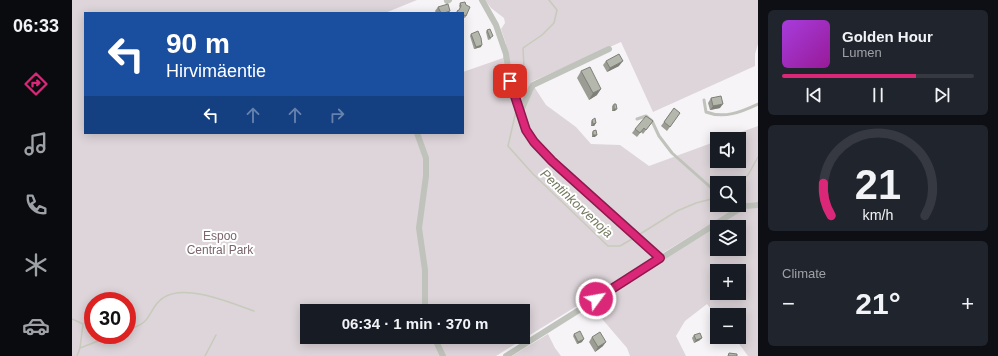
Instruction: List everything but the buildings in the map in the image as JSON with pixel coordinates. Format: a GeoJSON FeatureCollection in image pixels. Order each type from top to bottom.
{"type":"FeatureCollection","features":[{"type":"Feature","properties":{"kind":"street"},"geometry":{"type":"LineString","coordinates":[[482,0],[496,25],[506,54],[510,81],[520,113],[526,130],[534,142],[552,161],[660,258]]}},
{"type":"Feature","properties":{"kind":"street"},"geometry":{"type":"LineString","coordinates":[[520,113],[533,85],[609,49]]}},
{"type":"Feature","properties":{"kind":"street"},"geometry":{"type":"LineString","coordinates":[[418,134],[426,158],[426,176],[419,228],[425,270],[425,304]]}},
{"type":"Feature","properties":{"kind":"street"},"geometry":{"type":"LineString","coordinates":[[746,206],[758,205]]}},
{"type":"Feature","properties":{"kind":"street"},"geometry":{"type":"LineString","coordinates":[[506,356],[733,212]]}},
{"type":"Feature","properties":{"kind":"street"},"geometry":{"type":"LineString","coordinates":[[437,344],[443,356]]}},
{"type":"Feature","properties":{"kind":"lane"},"geometry":{"type":"LineString","coordinates":[[704,100],[706,112],[715,116],[723,116],[758,104]]}},
{"type":"Feature","properties":{"kind":"lane"},"geometry":{"type":"LineString","coordinates":[[637,119],[646,116],[652,120],[659,136],[672,153],[710,187]]}},
{"type":"Feature","properties":{"kind":"green space","name":"Espoo Central Park"},"geometry":{"type":"Polygon","coordinates":[[[72,0],[417,0],[387,12],[84,12],[84,134],[464,134],[464,72],[503,58],[506,44],[501,29],[505,23],[504,18],[491,8],[485,0],[758,0],[758,44],[755,54],[755,66],[653,112],[621,42],[531,82],[546,105],[576,127],[591,144],[620,145],[649,166],[710,144],[710,168],[746,168],[746,132],[741,132],[758,126],[758,202],[746,203],[746,176],[710,176],[710,212],[729,212],[716,220],[710,220],[710,224],[530,335],[530,304],[300,304],[300,344],[515,344],[496,356],[72,356],[72,0]]]}},
{"type":"Feature","properties":{"kind":"green space"},"geometry":{"type":"Polygon","coordinates":[[[758,207],[758,356],[748,356],[739,344],[746,344],[746,308],[710,308],[707,304],[685,321],[676,336],[686,356],[630,356],[627,348],[591,306],[710,230],[710,256],[746,256],[746,220],[726,220],[739,212],[746,212],[746,208],[758,207]]]}},
{"type":"Feature","properties":{"kind":"green space"},"geometry":{"type":"Polygon","coordinates":[[[548,334],[561,356],[512,356],[548,334]]]}},
{"type":"Feature","properties":{"kind":"waterway","name":"Pentinkorvenoja"},"geometry":{"type":"LineString","coordinates":[[518,98],[524,68],[523,48],[542,35],[554,23],[557,10],[549,0]]}},
{"type":"Feature","properties":{"kind":"waterway","name":"Pentinkorvenoja"},"geometry":{"type":"LineString","coordinates":[[516,111],[508,146],[533,174],[608,246],[620,246],[632,239]]}},
{"type":"Feature","properties":{"kind":"waterway","name":"Pentinkorvenoja"},"geometry":{"type":"LineString","coordinates":[[746,177],[758,157]]}},
{"type":"Feature","properties":{"kind":"waterway","name":"Pentinkorvenoja"},"geometry":{"type":"LineString","coordinates":[[640,234],[677,211],[710,199]]}},
{"type":"Feature","properties":{"kind":"waterway"},"geometry":{"type":"LineString","coordinates":[[136,327],[146,319],[154,307],[163,298],[172,294],[195,293],[221,299],[254,311]]}},
{"type":"Feature","properties":{"kind":"waterway"},"geometry":{"type":"LineString","coordinates":[[72,319],[83,324],[80,348],[77,356]]}},
{"type":"Feature","properties":{"kind":"waterway"},"geometry":{"type":"LineString","coordinates":[[205,356],[216,335]]}},
{"type":"Feature","properties":{"kind":"waterway"},"geometry":{"type":"LineString","coordinates":[[80,348],[90,344]]}},
{"type":"Feature","properties":{"kind":"route"},"geometry":{"type":"LineString","coordinates":[[510,81],[526,130],[534,142],[552,161],[603,205],[660,258],[596,299]]}}]}
